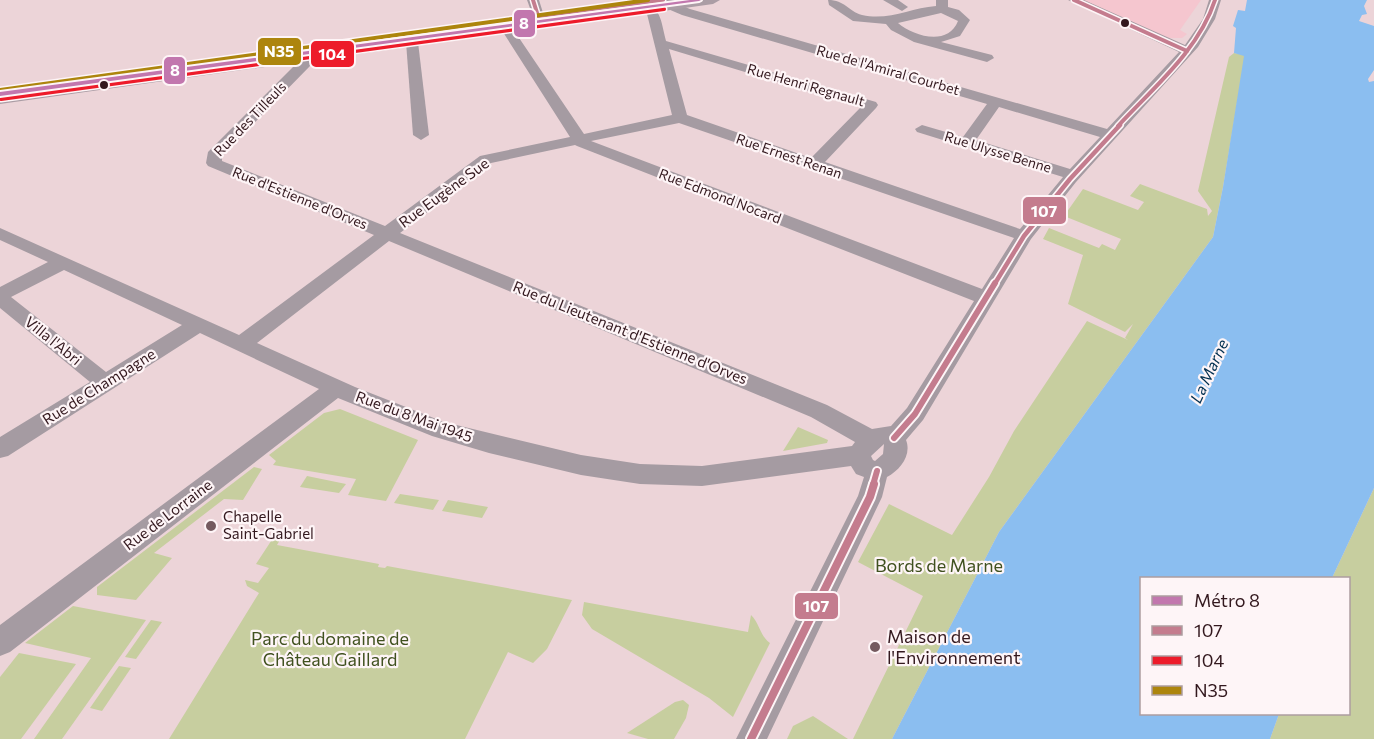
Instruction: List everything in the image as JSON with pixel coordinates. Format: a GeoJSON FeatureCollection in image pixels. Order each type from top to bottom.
{"type":"FeatureCollection","features":[{"type":"Feature","properties":{"kind":"main road"},"geometry":{"type":"LineString","coordinates":[[0,99],[538,16],[631,4],[713,0]]}},
{"type":"Feature","properties":{"kind":"main road"},"geometry":{"type":"LineString","coordinates":[[0,90],[310,52],[412,42],[649,9],[668,2]]}},
{"type":"Feature","properties":{"kind":"main road"},"geometry":{"type":"LineString","coordinates":[[507,29],[538,16]]}},
{"type":"Feature","properties":{"kind":"street"},"geometry":{"type":"LineString","coordinates":[[533,0],[538,16]]}},
{"type":"Feature","properties":{"kind":"street"},"geometry":{"type":"LineString","coordinates":[[889,0],[910,11]]}},
{"type":"Feature","properties":{"kind":"street"},"geometry":{"type":"LineString","coordinates":[[1074,0],[1186,51]]}},
{"type":"Feature","properties":{"kind":"street"},"geometry":{"type":"LineString","coordinates":[[869,455],[887,466],[894,457],[897,449],[894,438],[915,414],[1024,236],[1073,175],[1186,51],[1209,19],[1215,0]]}},
{"type":"Feature","properties":{"kind":"street"},"geometry":{"type":"LineString","coordinates":[[838,1],[857,18],[890,21],[910,11],[942,5],[964,20],[958,33],[929,41]]}},
{"type":"Feature","properties":{"kind":"street","name":"Rue de l'Amiral Courbet"},"geometry":{"type":"LineString","coordinates":[[668,2],[1111,135]]}},
{"type":"Feature","properties":{"kind":"street"},"geometry":{"type":"LineString","coordinates":[[631,4],[649,9],[680,118]]}},
{"type":"Feature","properties":{"kind":"street"},"geometry":{"type":"LineString","coordinates":[[890,21],[893,28],[909,37],[987,58]]}},
{"type":"Feature","properties":{"kind":"street","name":"Rue Edmond Nocard"},"geometry":{"type":"LineString","coordinates":[[507,29],[582,144],[987,298]]}},
{"type":"Feature","properties":{"kind":"street"},"geometry":{"type":"LineString","coordinates":[[412,42],[421,135]]}},
{"type":"Feature","properties":{"kind":"street","name":"Rue Henri Regnault"},"geometry":{"type":"LineString","coordinates":[[661,45],[668,45],[871,105],[814,164]]}},
{"type":"Feature","properties":{"kind":"street","name":"Rue des Tilleuls"},"geometry":{"type":"LineString","coordinates":[[214,163],[214,155],[305,63],[310,52]]}},
{"type":"Feature","properties":{"kind":"street"},"geometry":{"type":"LineString","coordinates":[[966,142],[996,102]]}},
{"type":"Feature","properties":{"kind":"street","name":"Rue Eugène Sue"},"geometry":{"type":"LineString","coordinates":[[242,344],[486,159],[680,118]]}},
{"type":"Feature","properties":{"kind":"street","name":"Rue Ernest Renan"},"geometry":{"type":"LineString","coordinates":[[680,118],[1024,236]]}},
{"type":"Feature","properties":{"kind":"street","name":"Rue Ulysse Benne"},"geometry":{"type":"LineString","coordinates":[[922,129],[1073,175]]}},
{"type":"Feature","properties":{"kind":"street","name":"Rue d'Estienne d'Orves"},"geometry":{"type":"LineString","coordinates":[[214,163],[387,234]]}},
{"type":"Feature","properties":{"kind":"street","name":"Rue du 8 Mai 1945"},"geometry":{"type":"LineString","coordinates":[[0,233],[336,388],[440,430],[489,444],[581,465],[640,474],[702,476],[869,455],[880,435],[889,434],[894,438]]}},
{"type":"Feature","properties":{"kind":"street","name":"Rue du Lieutenant d'Estienne d'Orves"},"geometry":{"type":"LineString","coordinates":[[387,234],[799,403],[847,425],[869,455]]}},
{"type":"Feature","properties":{"kind":"street"},"geometry":{"type":"LineString","coordinates":[[0,296],[62,263]]}},
{"type":"Feature","properties":{"kind":"street","name":"Villa l'Abri"},"geometry":{"type":"LineString","coordinates":[[0,296],[105,383]]}},
{"type":"Feature","properties":{"kind":"street","name":"Rue de Champagne"},"geometry":{"type":"LineString","coordinates":[[0,449],[198,325]]}},
{"type":"Feature","properties":{"kind":"street","name":"Rue de Lorraine"},"geometry":{"type":"LineString","coordinates":[[0,642],[336,388]]}},
{"type":"Feature","properties":{"kind":"street"},"geometry":{"type":"LineString","coordinates":[[751,739],[870,497],[869,455]]}},
{"type":"Feature","properties":{"kind":"shaded area"},"geometry":{"type":"Polygon","coordinates":[[[1083,0],[1201,0],[1180,30],[1187,34],[1182,38],[1168,38],[1083,0]]]}},
{"type":"Feature","properties":{"kind":"green space","name":"Bords de Marne"},"geometry":{"type":"Polygon","coordinates":[[[1234,53],[1245,55],[1213,237],[999,532],[892,739],[853,739],[923,596],[858,562],[889,504],[952,535],[989,477],[1014,431],[1087,321],[1128,340],[1125,338],[1133,324],[1125,332],[1068,304],[1083,255],[1043,239],[1049,228],[1099,248],[1102,244],[1115,250],[1121,239],[1064,216],[1083,189],[1138,210],[1144,202],[1130,196],[1140,184],[1207,209],[1208,216],[1212,211],[1198,191],[1229,57],[1234,53]]]}},
{"type":"Feature","properties":{"kind":"green space"},"geometry":{"type":"Polygon","coordinates":[[[340,409],[418,440],[386,501],[348,495],[356,479],[273,465],[276,461],[269,455],[324,413],[340,409]]]}},
{"type":"Feature","properties":{"kind":"green space"},"geometry":{"type":"Polygon","coordinates":[[[798,427],[828,440],[827,443],[783,451],[798,427]]]}},
{"type":"Feature","properties":{"kind":"green space"},"geometry":{"type":"Polygon","coordinates":[[[254,467],[262,469],[243,500],[224,499],[154,553],[172,558],[136,600],[97,595],[97,587],[254,467]]]}},
{"type":"Feature","properties":{"kind":"green space"},"geometry":{"type":"Polygon","coordinates":[[[307,476],[346,484],[339,493],[300,487],[307,476]]]}},
{"type":"Feature","properties":{"kind":"green space"},"geometry":{"type":"Polygon","coordinates":[[[1374,488],[1374,739],[1270,739],[1279,715],[1350,715],[1350,577],[1332,577],[1374,488]]]}},
{"type":"Feature","properties":{"kind":"green space"},"geometry":{"type":"Polygon","coordinates":[[[400,494],[439,500],[433,510],[394,503],[400,494]]]}},
{"type":"Feature","properties":{"kind":"green space"},"geometry":{"type":"Polygon","coordinates":[[[448,500],[488,507],[482,518],[442,511],[448,500]]]}},
{"type":"Feature","properties":{"kind":"green space","name":"Parc du domaine de Château Gaillard"},"geometry":{"type":"Polygon","coordinates":[[[285,531],[277,545],[379,564],[378,567],[387,566],[572,600],[547,649],[533,663],[508,652],[465,739],[169,739],[259,593],[247,586],[245,580],[258,583],[269,568],[256,564],[275,535],[285,531]]]}},
{"type":"Feature","properties":{"kind":"green space"},"geometry":{"type":"Polygon","coordinates":[[[584,602],[748,632],[751,615],[770,643],[733,717],[709,698],[592,629],[582,615],[584,602]]]}},
{"type":"Feature","properties":{"kind":"green space"},"geometry":{"type":"Polygon","coordinates":[[[73,606],[146,620],[62,739],[34,739],[91,658],[25,643],[73,606]]]}},
{"type":"Feature","properties":{"kind":"green space"},"geometry":{"type":"Polygon","coordinates":[[[151,620],[162,622],[136,659],[125,657],[151,620]]]}},
{"type":"Feature","properties":{"kind":"green space"},"geometry":{"type":"Polygon","coordinates":[[[19,653],[76,664],[21,739],[0,739],[0,677],[19,653]]]}},
{"type":"Feature","properties":{"kind":"green space"},"geometry":{"type":"Polygon","coordinates":[[[119,666],[131,668],[102,711],[90,708],[119,666]]]}},
{"type":"Feature","properties":{"kind":"green space"},"geometry":{"type":"Polygon","coordinates":[[[683,700],[689,705],[686,718],[674,739],[648,739],[627,733],[675,702],[683,700]]]}},
{"type":"Feature","properties":{"kind":"green space"},"geometry":{"type":"Polygon","coordinates":[[[813,716],[848,739],[787,739],[793,726],[813,716]]]}},
{"type":"Feature","properties":{"kind":"water","name":"La Marne"},"geometry":{"type":"Polygon","coordinates":[[[1247,0],[1367,0],[1364,6],[1367,14],[1362,15],[1359,21],[1374,26],[1374,70],[1368,79],[1369,82],[1374,81],[1374,488],[1332,577],[1140,577],[1140,715],[1279,715],[1270,739],[892,739],[999,532],[1213,237],[1244,56],[1234,53],[1236,28],[1233,26],[1238,10],[1245,11],[1247,0]]]}},
{"type":"Feature","properties":{"kind":"metro line","name":"8"},"geometry":{"type":"LineString","coordinates":[[0,94],[699,0]]}},
{"type":"Feature","properties":{"kind":"transit line","name":"107"},"geometry":{"type":"LineString","coordinates":[[533,0],[538,16],[663,0]]}},
{"type":"Feature","properties":{"kind":"transit line","name":"N35"},"geometry":{"type":"LineString","coordinates":[[0,90],[648,0]]}},
{"type":"Feature","properties":{"kind":"transit line","name":"107"},"geometry":{"type":"LineString","coordinates":[[1074,0],[1187,51]]}},
{"type":"Feature","properties":{"kind":"transit line","name":"107"},"geometry":{"type":"LineString","coordinates":[[894,438],[915,414],[1024,236],[1070,179],[1193,44],[1209,19],[1215,0]]}},
{"type":"Feature","properties":{"kind":"transit line","name":"104"},"geometry":{"type":"LineString","coordinates":[[1,99],[664,9]]}},
{"type":"Feature","properties":{"kind":"transit line","name":"107"},"geometry":{"type":"LineString","coordinates":[[751,739],[870,497],[877,471]]}},
{"type":"Feature","properties":{"kind":"place","name":"Chapelle Saint-Gabriel"},"geometry":{"type":"Point","coordinates":[211,526]}},
{"type":"Feature","properties":{"kind":"place","name":"Maison de l'Environnement"},"geometry":{"type":"Point","coordinates":[875,647]}}]}
